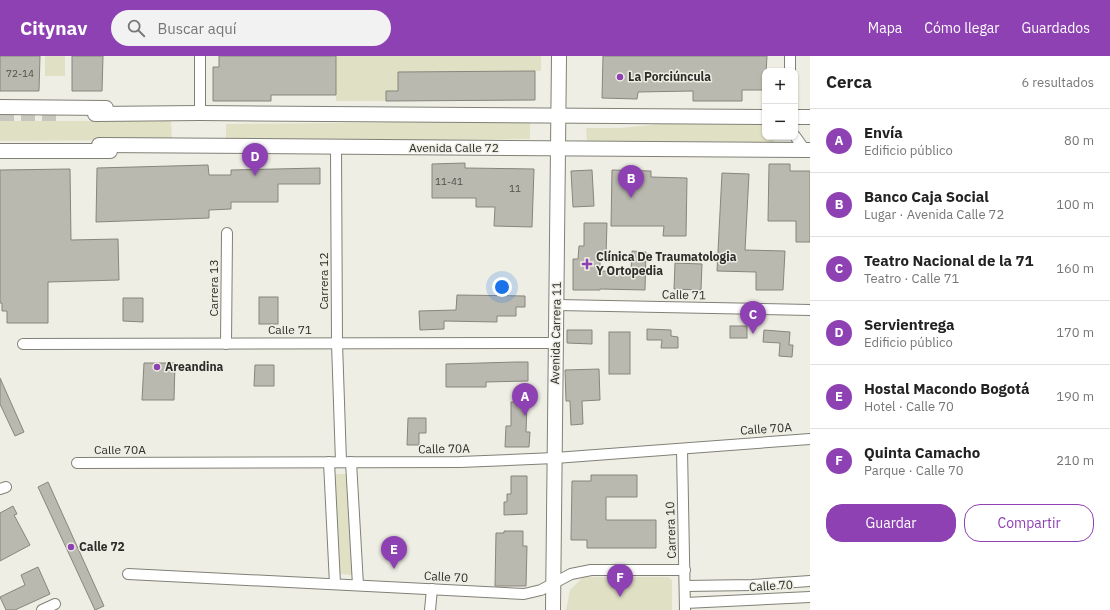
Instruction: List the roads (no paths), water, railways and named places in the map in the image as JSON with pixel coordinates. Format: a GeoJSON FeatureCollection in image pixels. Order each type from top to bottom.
{"type":"FeatureCollection","features":[{"type":"Feature","properties":{"kind":"main road","name":"Avenida Carrera 11"},"geometry":{"type":"LineString","coordinates":[[553,610],[557,305],[558,56]]}},
{"type":"Feature","properties":{"kind":"main road"},"geometry":{"type":"LineString","coordinates":[[0,107],[155,108],[200,113]]}},
{"type":"Feature","properties":{"kind":"main road"},"geometry":{"type":"LineString","coordinates":[[95,114],[200,113],[762,117]]}},
{"type":"Feature","properties":{"kind":"main road"},"geometry":{"type":"LineString","coordinates":[[798,117],[810,117]]}},
{"type":"Feature","properties":{"kind":"main road","name":"Avenida Calle 72"},"geometry":{"type":"LineString","coordinates":[[99,145],[154,144],[201,147],[807,150]]}},
{"type":"Feature","properties":{"kind":"main road"},"geometry":{"type":"LineString","coordinates":[[0,151],[158,150],[201,147]]}},
{"type":"Feature","properties":{"kind":"street"},"geometry":{"type":"LineString","coordinates":[[200,56],[200,113]]}},
{"type":"Feature","properties":{"kind":"street"},"geometry":{"type":"LineString","coordinates":[[790,56],[790,68]]}},
{"type":"Feature","properties":{"kind":"street"},"geometry":{"type":"LineString","coordinates":[[798,140],[807,150]]}},
{"type":"Feature","properties":{"kind":"street","name":"Carrera 12"},"geometry":{"type":"LineString","coordinates":[[336,147],[337,343],[346,462],[358,586]]}},
{"type":"Feature","properties":{"kind":"street","name":"Carrera 13"},"geometry":{"type":"LineString","coordinates":[[226,344],[227,233]]}},
{"type":"Feature","properties":{"kind":"street","name":"Calle 71"},"geometry":{"type":"LineString","coordinates":[[557,305],[810,310]]}},
{"type":"Feature","properties":{"kind":"street","name":"Calle 71"},"geometry":{"type":"LineString","coordinates":[[23,344],[556,343]]}},
{"type":"Feature","properties":{"kind":"street","name":"Calle 70A"},"geometry":{"type":"LineString","coordinates":[[77,463],[460,462],[555,458],[810,439]]}},
{"type":"Feature","properties":{"kind":"street","name":"Carrera 10"},"geometry":{"type":"LineString","coordinates":[[682,449],[685,607]]}},
{"type":"Feature","properties":{"kind":"street"},"geometry":{"type":"LineString","coordinates":[[329,462],[335,584]]}},
{"type":"Feature","properties":{"kind":"street","name":"Calle 70"},"geometry":{"type":"LineString","coordinates":[[128,574],[524,594],[541,590],[553,582],[571,574],[591,570],[685,570]]}},
{"type":"Feature","properties":{"kind":"street","name":"Calle 70"},"geometry":{"type":"LineString","coordinates":[[685,586],[752,585],[810,581]]}},
{"type":"Feature","properties":{"kind":"street"},"geometry":{"type":"LineString","coordinates":[[752,585],[753,600]]}},
{"type":"Feature","properties":{"kind":"street"},"geometry":{"type":"LineString","coordinates":[[430,610],[432,589]]}},
{"type":"Feature","properties":{"kind":"street","name":"Calle 70"},"geometry":{"type":"LineString","coordinates":[[685,607],[753,600],[810,598]]}},
{"type":"Feature","properties":{"kind":"street"},"geometry":{"type":"LineString","coordinates":[[42,610],[55,604]]}},
{"type":"Feature","properties":{"kind":"tunnel"},"geometry":{"type":"LineString","coordinates":[[0,114],[61,114]]}},
{"type":"Feature","properties":{"kind":"place","name":"La Porciúncula"},"geometry":{"type":"Point","coordinates":[620,77]}},
{"type":"Feature","properties":{"kind":"place","name":"Servientrega"},"geometry":{"type":"Point","coordinates":[255,176]}},
{"type":"Feature","properties":{"kind":"place","name":"Banco Caja Social"},"geometry":{"type":"Point","coordinates":[631,198]}},
{"type":"Feature","properties":{"kind":"place","name":"Clínica De Traumatologia Y Ortopedia"},"geometry":{"type":"Point","coordinates":[587,264]}},
{"type":"Feature","properties":{"kind":"place","name":"Teatro Nacional de la 71"},"geometry":{"type":"Point","coordinates":[753,334]}},
{"type":"Feature","properties":{"kind":"place","name":"Areandina"},"geometry":{"type":"Point","coordinates":[157,367]}},
{"type":"Feature","properties":{"kind":"place","name":"Envía"},"geometry":{"type":"Point","coordinates":[525,416]}},
{"type":"Feature","properties":{"kind":"place","name":"Calle 72"},"geometry":{"type":"Point","coordinates":[71,547]}},
{"type":"Feature","properties":{"kind":"place","name":"Hostal Macondo Bogotá"},"geometry":{"type":"Point","coordinates":[394,569]}},
{"type":"Feature","properties":{"kind":"place","name":"Quinta Camacho"},"geometry":{"type":"Point","coordinates":[620,597]}}]}
